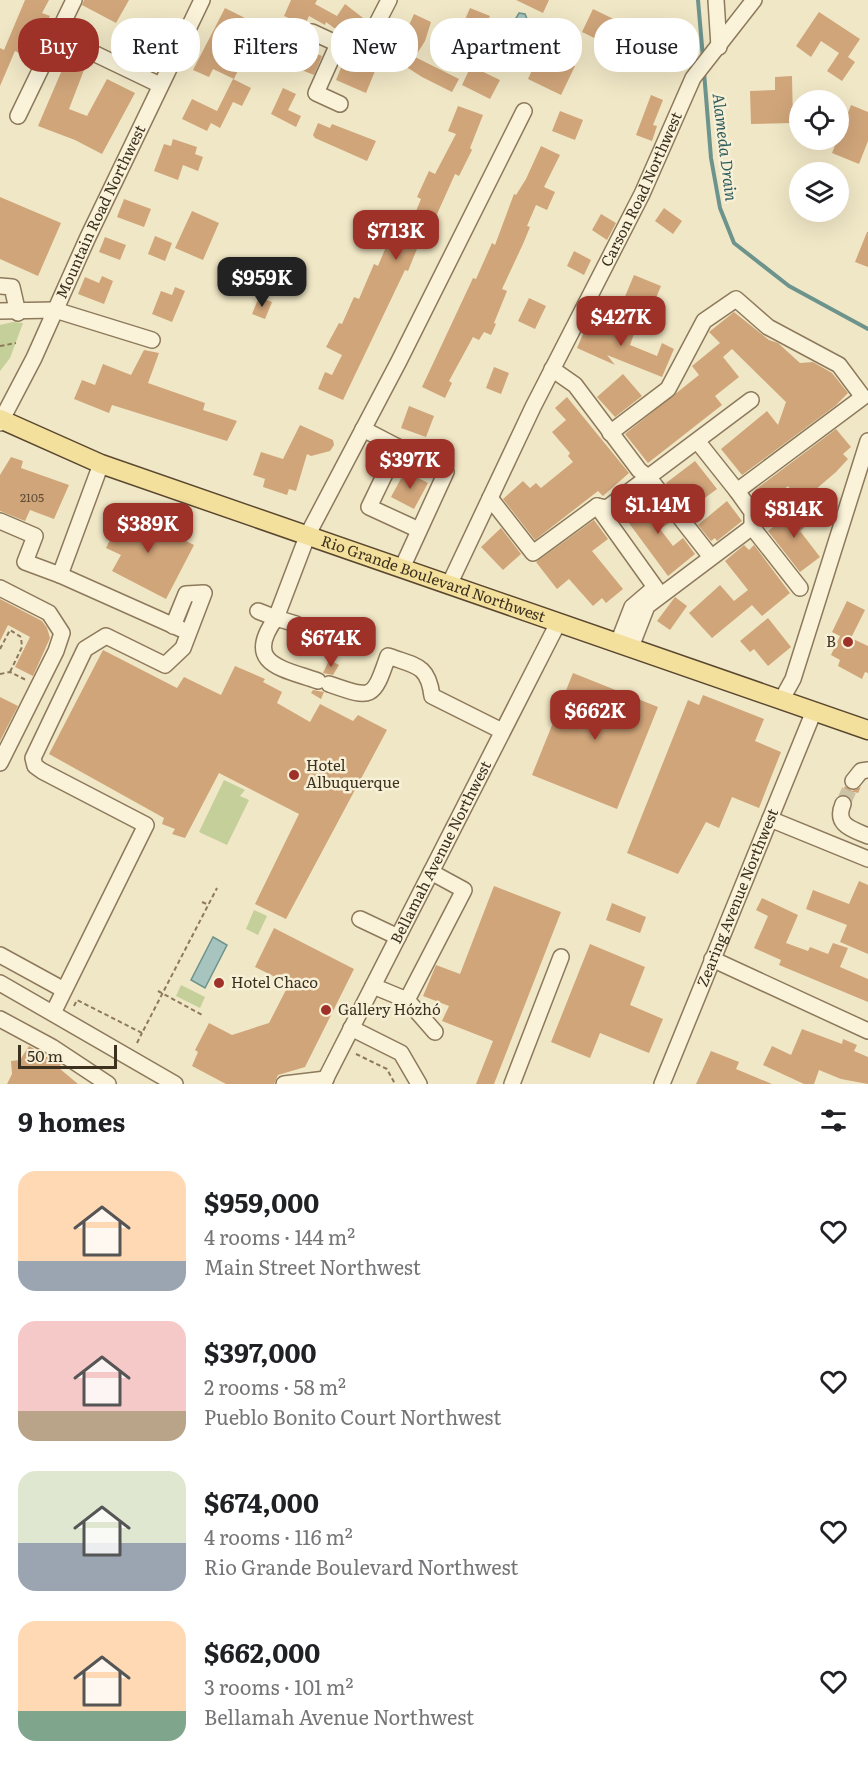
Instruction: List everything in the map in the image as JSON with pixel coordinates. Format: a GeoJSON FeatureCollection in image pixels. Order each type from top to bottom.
{"type":"FeatureCollection","features":[{"type":"Feature","properties":{"kind":"main road","name":"Rio Grande Boulevard Northwest"},"geometry":{"type":"LineString","coordinates":[[0,421],[101,464],[868,730]]}},
{"type":"Feature","properties":{"kind":"street"},"geometry":{"type":"LineString","coordinates":[[66,18],[74,0]]}},
{"type":"Feature","properties":{"kind":"street","name":"Mountain Road Northwest"},"geometry":{"type":"LineString","coordinates":[[0,421],[202,0]]}},
{"type":"Feature","properties":{"kind":"street"},"geometry":{"type":"LineString","coordinates":[[380,18],[389,0]]}},
{"type":"Feature","properties":{"kind":"street"},"geometry":{"type":"LineString","coordinates":[[716,0],[719,47]]}},
{"type":"Feature","properties":{"kind":"street","name":"Carson Road Northwest"},"geometry":{"type":"LineString","coordinates":[[449,585],[552,369],[642,194],[693,78],[754,0]]}},
{"type":"Feature","properties":{"kind":"street"},"geometry":{"type":"LineString","coordinates":[[99,56],[160,85]]}},
{"type":"Feature","properties":{"kind":"street"},"geometry":{"type":"LineString","coordinates":[[331,60],[316,93],[340,104]]}},
{"type":"Feature","properties":{"kind":"street"},"geometry":{"type":"LineString","coordinates":[[18,116],[40,72]]}},
{"type":"Feature","properties":{"kind":"street"},"geometry":{"type":"LineString","coordinates":[[502,732],[432,696],[430,680],[426,672],[388,656],[379,681],[368,694],[361,695],[272,664],[263,655],[262,644],[276,618],[308,534],[524,111]]}},
{"type":"Feature","properties":{"kind":"street"},"geometry":{"type":"LineString","coordinates":[[0,286],[12,287],[18,313]]}},
{"type":"Feature","properties":{"kind":"street"},"geometry":{"type":"LineString","coordinates":[[610,433],[668,389],[704,321],[736,299],[768,327],[839,365],[863,397],[737,491]]}},
{"type":"Feature","properties":{"kind":"street"},"geometry":{"type":"LineString","coordinates":[[0,311],[18,313],[55,310],[152,340]]}},
{"type":"Feature","properties":{"kind":"street"},"geometry":{"type":"LineString","coordinates":[[552,369],[575,385],[639,470],[650,478],[711,557]]}},
{"type":"Feature","properties":{"kind":"street"},"geometry":{"type":"LineString","coordinates":[[490,498],[533,553],[597,506],[607,508],[650,478],[752,400]]}},
{"type":"Feature","properties":{"kind":"street"},"geometry":{"type":"LineString","coordinates":[[363,429],[396,451],[446,472],[413,528],[402,568]]}},
{"type":"Feature","properties":{"kind":"street"},"geometry":{"type":"LineString","coordinates":[[782,699],[793,678],[868,441]]}},
{"type":"Feature","properties":{"kind":"street"},"geometry":{"type":"LineString","coordinates":[[698,442],[752,512],[752,527],[800,588]]}},
{"type":"Feature","properties":{"kind":"street"},"geometry":{"type":"LineString","coordinates":[[396,451],[369,507],[413,528]]}},
{"type":"Feature","properties":{"kind":"street"},"geometry":{"type":"LineString","coordinates":[[60,575],[101,464]]}},
{"type":"Feature","properties":{"kind":"street"},"geometry":{"type":"LineString","coordinates":[[597,506],[658,591]]}},
{"type":"Feature","properties":{"kind":"street"},"geometry":{"type":"LineString","coordinates":[[0,521],[35,536],[25,562],[190,632]]}},
{"type":"Feature","properties":{"kind":"street"},"geometry":{"type":"LineString","coordinates":[[625,645],[632,607],[711,557],[752,527]]}},
{"type":"Feature","properties":{"kind":"street"},"geometry":{"type":"LineString","coordinates":[[0,588],[50,613],[62,633],[56,651],[0,763]]}},
{"type":"Feature","properties":{"kind":"street"},"geometry":{"type":"LineString","coordinates":[[53,1012],[146,825],[42,771],[35,766],[33,758],[85,649],[106,636],[165,665],[183,648],[204,593],[186,594],[173,626]]}},
{"type":"Feature","properties":{"kind":"street"},"geometry":{"type":"LineString","coordinates":[[258,611],[296,624]]}},
{"type":"Feature","properties":{"kind":"street","name":"Bellamah Avenue Northwest"},"geometry":{"type":"LineString","coordinates":[[324,1081],[558,622]]}},
{"type":"Feature","properties":{"kind":"street","name":"Zearing Avenue Northwest"},"geometry":{"type":"LineString","coordinates":[[662,1084],[814,711]]}},
{"type":"Feature","properties":{"kind":"street"},"geometry":{"type":"LineString","coordinates":[[853,781],[861,771],[868,770]]}},
{"type":"Feature","properties":{"kind":"street"},"geometry":{"type":"LineString","coordinates":[[843,804],[840,812],[843,823],[848,828],[867,832]]}},
{"type":"Feature","properties":{"kind":"street"},"geometry":{"type":"LineString","coordinates":[[770,819],[868,859]]}},
{"type":"Feature","properties":{"kind":"street"},"geometry":{"type":"LineString","coordinates":[[407,1000],[464,890],[431,872]]}},
{"type":"Feature","properties":{"kind":"street"},"geometry":{"type":"LineString","coordinates":[[360,920],[398,937]]}},
{"type":"Feature","properties":{"kind":"street"},"geometry":{"type":"LineString","coordinates":[[0,955],[64,990]]}},
{"type":"Feature","properties":{"kind":"street"},"geometry":{"type":"LineString","coordinates":[[512,1084],[561,957]]}},
{"type":"Feature","properties":{"kind":"street"},"geometry":{"type":"LineString","coordinates":[[712,958],[868,1031]]}},
{"type":"Feature","properties":{"kind":"street"},"geometry":{"type":"LineString","coordinates":[[0,983],[175,1084]]}},
{"type":"Feature","properties":{"kind":"street"},"geometry":{"type":"LineString","coordinates":[[373,986],[407,1000],[435,1032]]}},
{"type":"Feature","properties":{"kind":"street"},"geometry":{"type":"LineString","coordinates":[[0,1019],[52,1047],[108,1084]]}},
{"type":"Feature","properties":{"kind":"street"},"geometry":{"type":"LineString","coordinates":[[351,1028],[404,1056],[419,1084]]}},
{"type":"Feature","properties":{"kind":"street"},"geometry":{"type":"LineString","coordinates":[[289,1083],[324,1081]]}},
{"type":"Feature","properties":{"kind":"path"},"geometry":{"type":"LineString","coordinates":[[0,346],[16,342]]}},
{"type":"Feature","properties":{"kind":"path"},"geometry":{"type":"LineString","coordinates":[[0,649],[10,630],[21,638],[22,647],[10,672]]}},
{"type":"Feature","properties":{"kind":"path"},"geometry":{"type":"LineString","coordinates":[[0,674],[10,672],[34,684]]}},
{"type":"Feature","properties":{"kind":"path"},"geometry":{"type":"LineString","coordinates":[[136,1043],[217,888]]}},
{"type":"Feature","properties":{"kind":"path"},"geometry":{"type":"LineString","coordinates":[[202,902],[209,905]]}},
{"type":"Feature","properties":{"kind":"path"},"geometry":{"type":"LineString","coordinates":[[158,991],[204,1016]]}},
{"type":"Feature","properties":{"kind":"path"},"geometry":{"type":"LineString","coordinates":[[74,1006],[77,1000],[142,1033]]}},
{"type":"Feature","properties":{"kind":"path"},"geometry":{"type":"LineString","coordinates":[[356,1054],[387,1069],[394,1084]]}},
{"type":"Feature","properties":{"kind":"green space"},"geometry":{"type":"Polygon","coordinates":[[[13,322],[23,323],[10,358],[0,371],[0,325],[13,322]]]}},
{"type":"Feature","properties":{"kind":"green space"},"geometry":{"type":"Polygon","coordinates":[[[224,780],[245,790],[240,796],[249,800],[227,845],[199,832],[224,780]]]}},
{"type":"Feature","properties":{"kind":"green space"},"geometry":{"type":"Polygon","coordinates":[[[254,910],[267,916],[258,935],[246,929],[254,910]]]}},
{"type":"Feature","properties":{"kind":"green space"},"geometry":{"type":"Polygon","coordinates":[[[181,985],[205,997],[200,1008],[176,996],[181,985]]]}},
{"type":"Feature","properties":{"kind":"water"},"geometry":{"type":"Polygon","coordinates":[[[519,13],[525,14],[527,18],[516,18],[519,13]]]}},
{"type":"Feature","properties":{"kind":"water"},"geometry":{"type":"Polygon","coordinates":[[[213,937],[227,945],[205,988],[191,980],[213,937]]]}},
{"type":"Feature","properties":{"kind":"building"},"geometry":{"type":"Polygon","coordinates":[[[25,0],[49,0],[42,13],[50,16],[49,18],[18,18],[18,52],[15,51],[0,86],[0,48],[4,50],[25,0]]]}},
{"type":"Feature","properties":{"kind":"building"},"geometry":{"type":"Polygon","coordinates":[[[84,0],[129,0],[119,18],[111,18],[111,20],[82,5],[84,0]]]}},
{"type":"Feature","properties":{"kind":"building"},"geometry":{"type":"Polygon","coordinates":[[[291,0],[317,0],[315,4],[337,16],[345,4],[363,18],[331,18],[331,26],[326,22],[325,25],[319,22],[319,18],[284,16],[291,0]]]}},
{"type":"Feature","properties":{"kind":"building"},"geometry":{"type":"Polygon","coordinates":[[[516,0],[549,0],[543,13],[516,0]]]}},
{"type":"Feature","properties":{"kind":"building"},"geometry":{"type":"Polygon","coordinates":[[[225,8],[245,18],[220,18],[225,8]]]}},
{"type":"Feature","properties":{"kind":"building"},"geometry":{"type":"Polygon","coordinates":[[[470,8],[490,16],[489,18],[466,18],[470,8]]]}},
{"type":"Feature","properties":{"kind":"building"},"geometry":{"type":"Polygon","coordinates":[[[593,9],[612,18],[594,18],[594,38],[582,32],[593,9]]]}},
{"type":"Feature","properties":{"kind":"building"},"geometry":{"type":"Polygon","coordinates":[[[819,12],[860,39],[848,57],[855,62],[842,81],[827,71],[839,53],[821,41],[811,57],[796,46],[819,12]]]}},
{"type":"Feature","properties":{"kind":"building"},"geometry":{"type":"Polygon","coordinates":[[[414,14],[430,22],[425,41],[418,52],[418,18],[412,18],[414,14]]]}},
{"type":"Feature","properties":{"kind":"building"},"geometry":{"type":"Polygon","coordinates":[[[212,33],[212,71],[209,77],[198,72],[200,72],[200,56],[212,33]]]}},
{"type":"Feature","properties":{"kind":"building"},"geometry":{"type":"Polygon","coordinates":[[[418,58],[430,64],[430,72],[445,72],[459,79],[452,92],[414,72],[418,72],[418,58]]]}},
{"type":"Feature","properties":{"kind":"building"},"geometry":{"type":"Polygon","coordinates":[[[61,72],[83,72],[69,109],[87,116],[107,79],[135,93],[102,154],[75,140],[38,126],[61,72]]]}},
{"type":"Feature","properties":{"kind":"building"},"geometry":{"type":"Polygon","coordinates":[[[219,72],[237,72],[234,79],[219,72]]]}},
{"type":"Feature","properties":{"kind":"building"},"geometry":{"type":"Polygon","coordinates":[[[339,72],[375,72],[366,93],[336,80],[339,72]]]}},
{"type":"Feature","properties":{"kind":"building"},"geometry":{"type":"Polygon","coordinates":[[[468,72],[483,72],[500,80],[490,99],[462,85],[468,72]]]}},
{"type":"Feature","properties":{"kind":"building"},"geometry":{"type":"Polygon","coordinates":[[[531,72],[572,72],[561,95],[528,79],[531,72]]]}},
{"type":"Feature","properties":{"kind":"building"},"geometry":{"type":"Polygon","coordinates":[[[792,76],[792,90],[789,90],[789,123],[751,124],[750,91],[775,90],[775,77],[792,76]]]}},
{"type":"Feature","properties":{"kind":"building"},"geometry":{"type":"Polygon","coordinates":[[[233,79],[251,88],[242,106],[233,102],[220,128],[211,123],[207,131],[182,119],[192,99],[217,111],[233,79]]]}},
{"type":"Feature","properties":{"kind":"building"},"geometry":{"type":"Polygon","coordinates":[[[283,88],[296,94],[288,110],[301,116],[296,127],[271,114],[283,88]]]}},
{"type":"Feature","properties":{"kind":"building"},"geometry":{"type":"Polygon","coordinates":[[[651,95],[663,100],[653,125],[657,126],[652,141],[636,135],[651,95]]]}},
{"type":"Feature","properties":{"kind":"building"},"geometry":{"type":"Polygon","coordinates":[[[851,105],[868,112],[868,141],[859,164],[832,153],[833,150],[849,150],[851,105]]]}},
{"type":"Feature","properties":{"kind":"building"},"geometry":{"type":"Polygon","coordinates":[[[458,106],[483,115],[470,148],[472,150],[459,176],[455,174],[425,241],[421,239],[408,271],[405,270],[343,400],[318,389],[325,372],[332,375],[342,355],[326,347],[339,323],[342,324],[354,297],[359,299],[374,264],[378,266],[388,242],[398,246],[401,239],[404,240],[421,199],[417,197],[429,171],[435,174],[456,134],[448,131],[458,106]]]}},
{"type":"Feature","properties":{"kind":"building"},"geometry":{"type":"Polygon","coordinates":[[[560,111],[583,120],[575,140],[552,131],[560,111]]]}},
{"type":"Feature","properties":{"kind":"building"},"geometry":{"type":"Polygon","coordinates":[[[318,123],[330,128],[332,124],[376,141],[367,161],[315,138],[313,135],[318,123]]]}},
{"type":"Feature","properties":{"kind":"building"},"geometry":{"type":"Polygon","coordinates":[[[173,139],[197,147],[195,154],[203,157],[198,171],[183,165],[178,180],[154,171],[164,144],[171,146],[173,139]]]}},
{"type":"Feature","properties":{"kind":"building"},"geometry":{"type":"Polygon","coordinates":[[[541,146],[560,155],[544,187],[555,192],[547,210],[536,205],[527,226],[530,227],[502,289],[507,291],[491,335],[484,332],[479,340],[473,337],[449,381],[452,383],[445,398],[422,387],[473,278],[476,279],[492,243],[495,245],[514,194],[516,195],[526,179],[541,146]]]}},
{"type":"Feature","properties":{"kind":"building"},"geometry":{"type":"Polygon","coordinates":[[[0,197],[61,223],[38,276],[0,259],[0,197]]]}},
{"type":"Feature","properties":{"kind":"building"},"geometry":{"type":"Polygon","coordinates":[[[124,199],[151,209],[144,227],[117,217],[124,199]]]}},
{"type":"Feature","properties":{"kind":"building"},"geometry":{"type":"Polygon","coordinates":[[[664,208],[682,221],[673,234],[655,221],[664,208]]]}},
{"type":"Feature","properties":{"kind":"building"},"geometry":{"type":"Polygon","coordinates":[[[192,211],[219,223],[203,260],[175,248],[192,211]]]}},
{"type":"Feature","properties":{"kind":"building"},"geometry":{"type":"Polygon","coordinates":[[[601,214],[616,223],[607,240],[592,230],[601,214]]]}},
{"type":"Feature","properties":{"kind":"building"},"geometry":{"type":"Polygon","coordinates":[[[868,232],[868,267],[855,262],[868,232]]]}},
{"type":"Feature","properties":{"kind":"building"},"geometry":{"type":"Polygon","coordinates":[[[155,236],[172,243],[165,261],[148,254],[155,236]]]}},
{"type":"Feature","properties":{"kind":"building"},"geometry":{"type":"Polygon","coordinates":[[[105,237],[126,245],[120,260],[99,252],[105,237]]]}},
{"type":"Feature","properties":{"kind":"building"},"geometry":{"type":"Polygon","coordinates":[[[574,251],[591,260],[584,275],[567,266],[574,251]]]}},
{"type":"Feature","properties":{"kind":"building"},"geometry":{"type":"Polygon","coordinates":[[[634,275],[661,286],[648,317],[621,306],[634,275]]]}},
{"type":"Feature","properties":{"kind":"building"},"geometry":{"type":"Polygon","coordinates":[[[102,276],[113,281],[104,304],[78,294],[85,277],[99,283],[102,276]]]}},
{"type":"Feature","properties":{"kind":"building"},"geometry":{"type":"Polygon","coordinates":[[[175,287],[185,291],[172,322],[152,314],[161,291],[172,295],[175,287]]]}},
{"type":"Feature","properties":{"kind":"building"},"geometry":{"type":"Polygon","coordinates":[[[259,297],[272,302],[265,319],[252,314],[259,297]]]}},
{"type":"Feature","properties":{"kind":"building"},"geometry":{"type":"Polygon","coordinates":[[[529,298],[546,306],[535,329],[518,321],[529,298]]]}},
{"type":"Feature","properties":{"kind":"building"},"geometry":{"type":"Polygon","coordinates":[[[734,312],[769,340],[778,343],[800,363],[813,362],[832,373],[848,393],[835,406],[742,475],[721,449],[767,411],[778,425],[786,402],[732,349],[723,357],[739,377],[715,396],[722,405],[648,463],[625,434],[699,375],[692,366],[720,343],[709,332],[734,312]]]}},
{"type":"Feature","properties":{"kind":"building"},"geometry":{"type":"Polygon","coordinates":[[[591,315],[634,334],[630,345],[657,356],[662,343],[674,349],[662,377],[607,355],[615,365],[577,348],[591,315]]]}},
{"type":"Feature","properties":{"kind":"building"},"geometry":{"type":"Polygon","coordinates":[[[144,350],[159,353],[148,383],[205,403],[203,410],[237,421],[227,441],[112,405],[109,413],[74,399],[82,380],[95,385],[103,364],[131,375],[144,350]]]}},
{"type":"Feature","properties":{"kind":"building"},"geometry":{"type":"Polygon","coordinates":[[[494,367],[509,373],[501,394],[486,388],[494,367]]]}},
{"type":"Feature","properties":{"kind":"building"},"geometry":{"type":"Polygon","coordinates":[[[623,374],[642,396],[615,417],[597,397],[623,374]]]}},
{"type":"Feature","properties":{"kind":"building"},"geometry":{"type":"Polygon","coordinates":[[[567,397],[629,473],[603,496],[598,491],[535,540],[503,499],[523,481],[530,488],[536,483],[541,488],[573,462],[568,456],[570,453],[552,432],[566,420],[555,408],[567,397]]]}},
{"type":"Feature","properties":{"kind":"building"},"geometry":{"type":"Polygon","coordinates":[[[409,406],[434,416],[426,437],[401,428],[409,406]]]}},
{"type":"Feature","properties":{"kind":"building"},"geometry":{"type":"Polygon","coordinates":[[[300,425],[333,440],[334,445],[330,451],[311,456],[307,454],[296,491],[289,489],[287,495],[263,487],[265,479],[253,475],[261,452],[283,459],[300,425]]]}},
{"type":"Feature","properties":{"kind":"building"},"geometry":{"type":"Polygon","coordinates":[[[836,429],[851,447],[843,454],[848,459],[836,472],[801,502],[788,486],[762,506],[753,495],[755,490],[836,429]]]}},
{"type":"Feature","properties":{"kind":"building"},"geometry":{"type":"Polygon","coordinates":[[[11,457],[23,461],[21,468],[69,485],[54,519],[30,510],[25,521],[0,511],[0,475],[11,457]]]}},
{"type":"Feature","properties":{"kind":"building"},"geometry":{"type":"Polygon","coordinates":[[[695,461],[717,489],[687,511],[666,483],[695,461]]]}},
{"type":"Feature","properties":{"kind":"building"},"geometry":{"type":"Polygon","coordinates":[[[405,471],[428,483],[414,509],[391,497],[405,471]]]}},
{"type":"Feature","properties":{"kind":"building"},"geometry":{"type":"Polygon","coordinates":[[[650,495],[671,522],[660,529],[673,546],[683,538],[695,554],[668,576],[623,515],[650,495]]]}},
{"type":"Feature","properties":{"kind":"building"},"geometry":{"type":"Polygon","coordinates":[[[727,501],[742,521],[717,541],[715,538],[711,541],[698,525],[727,501]]]}},
{"type":"Feature","properties":{"kind":"building"},"geometry":{"type":"Polygon","coordinates":[[[791,505],[806,526],[800,531],[820,557],[800,572],[768,531],[777,524],[774,520],[791,505]]]}},
{"type":"Feature","properties":{"kind":"building"},"geometry":{"type":"Polygon","coordinates":[[[125,510],[194,545],[166,599],[112,571],[121,555],[106,548],[125,510]]]}},
{"type":"Feature","properties":{"kind":"building"},"geometry":{"type":"Polygon","coordinates":[[[594,520],[608,539],[592,551],[623,589],[606,603],[602,598],[593,606],[569,579],[557,589],[536,562],[594,520]]]}},
{"type":"Feature","properties":{"kind":"building"},"geometry":{"type":"Polygon","coordinates":[[[501,528],[521,554],[503,570],[481,547],[501,528]]]}},
{"type":"Feature","properties":{"kind":"building"},"geometry":{"type":"Polygon","coordinates":[[[744,545],[749,550],[754,545],[790,593],[762,616],[752,605],[712,638],[689,613],[720,585],[734,601],[748,590],[725,561],[744,545]]]}},
{"type":"Feature","properties":{"kind":"building"},"geometry":{"type":"Polygon","coordinates":[[[675,597],[687,606],[670,630],[657,621],[675,597]]]}},
{"type":"Feature","properties":{"kind":"building"},"geometry":{"type":"Polygon","coordinates":[[[0,599],[42,621],[47,628],[50,638],[33,676],[15,667],[30,637],[8,625],[0,641],[0,599]]]}},
{"type":"Feature","properties":{"kind":"building","name":"B"},"geometry":{"type":"Polygon","coordinates":[[[847,601],[865,610],[851,638],[868,646],[868,673],[865,672],[862,679],[838,666],[840,660],[831,655],[840,636],[832,632],[847,601]]]}},
{"type":"Feature","properties":{"kind":"building"},"geometry":{"type":"Polygon","coordinates":[[[768,618],[791,647],[768,666],[754,649],[750,652],[740,641],[768,618]]]}},
{"type":"Feature","properties":{"kind":"building","name":"Hotel Albuquerque"},"geometry":{"type":"Polygon","coordinates":[[[103,650],[177,688],[184,677],[221,695],[235,666],[265,679],[263,682],[282,692],[277,703],[310,722],[320,704],[353,721],[358,715],[387,730],[286,919],[255,904],[299,814],[219,773],[185,838],[172,834],[175,829],[162,824],[164,818],[49,754],[103,650]]]}},
{"type":"Feature","properties":{"kind":"building"},"geometry":{"type":"Polygon","coordinates":[[[329,660],[339,665],[333,675],[323,673],[329,660]]]}},
{"type":"Feature","properties":{"kind":"building"},"geometry":{"type":"Polygon","coordinates":[[[573,673],[658,707],[617,809],[532,775],[573,673]]]}},
{"type":"Feature","properties":{"kind":"building"},"geometry":{"type":"Polygon","coordinates":[[[313,690],[324,692],[321,699],[311,693],[313,690]]]}},
{"type":"Feature","properties":{"kind":"building"},"geometry":{"type":"Polygon","coordinates":[[[703,695],[764,719],[755,741],[781,752],[759,808],[732,797],[719,828],[706,822],[678,874],[627,853],[688,700],[699,705],[703,695]]]}},
{"type":"Feature","properties":{"kind":"building"},"geometry":{"type":"Polygon","coordinates":[[[0,697],[18,706],[0,741],[0,697]]]}},
{"type":"Feature","properties":{"kind":"building"},"geometry":{"type":"Polygon","coordinates":[[[845,786],[852,791],[861,787],[858,793],[854,792],[851,800],[842,794],[845,786]]]}},
{"type":"Feature","properties":{"kind":"building"},"geometry":{"type":"Polygon","coordinates":[[[859,881],[868,885],[868,954],[840,942],[847,925],[806,909],[813,890],[849,904],[859,881]]]}},
{"type":"Feature","properties":{"kind":"building"},"geometry":{"type":"Polygon","coordinates":[[[494,886],[561,912],[494,1084],[476,1084],[493,1041],[442,1021],[449,1006],[423,996],[436,965],[460,974],[494,886]]]}},
{"type":"Feature","properties":{"kind":"building"},"geometry":{"type":"Polygon","coordinates":[[[762,898],[798,915],[786,943],[808,951],[810,947],[828,954],[833,943],[848,948],[840,967],[868,979],[868,1002],[779,965],[781,960],[754,948],[768,916],[756,910],[762,898]]]}},
{"type":"Feature","properties":{"kind":"building"},"geometry":{"type":"Polygon","coordinates":[[[612,903],[646,917],[640,933],[606,920],[612,903]]]}},
{"type":"Feature","properties":{"kind":"building"},"geometry":{"type":"Polygon","coordinates":[[[274,928],[354,969],[305,1067],[278,1075],[274,1084],[226,1084],[192,1066],[198,1052],[195,1050],[209,1023],[232,1035],[269,1023],[289,984],[255,967],[274,928]]]}},
{"type":"Feature","properties":{"kind":"building"},"geometry":{"type":"Polygon","coordinates":[[[590,944],[645,967],[630,1005],[663,1019],[649,1053],[600,1033],[590,1058],[551,1042],[590,944]]]}},
{"type":"Feature","properties":{"kind":"building"},"geometry":{"type":"Polygon","coordinates":[[[802,1029],[842,1044],[843,1039],[857,1045],[854,1051],[868,1057],[868,1084],[841,1079],[819,1070],[814,1084],[804,1084],[763,1065],[772,1046],[791,1055],[802,1029]]]}},
{"type":"Feature","properties":{"kind":"building"},"geometry":{"type":"Polygon","coordinates":[[[29,1046],[61,1064],[59,1068],[78,1084],[7,1084],[12,1074],[11,1061],[20,1060],[29,1046]]]}},
{"type":"Feature","properties":{"kind":"building"},"geometry":{"type":"Polygon","coordinates":[[[711,1051],[739,1062],[736,1069],[772,1084],[696,1084],[711,1051]]]}},
{"type":"Feature","properties":{"kind":"waterway","name":"Alameda Drain"},"geometry":{"type":"LineString","coordinates":[[698,0],[703,58]]}},
{"type":"Feature","properties":{"kind":"waterway","name":"Alameda Drain"},"geometry":{"type":"LineString","coordinates":[[704,72],[711,158],[720,208],[734,243],[789,286],[868,329]]}},
{"type":"Feature","properties":{"kind":"tunnel"},"geometry":{"type":"LineString","coordinates":[[843,804],[853,781]]}},
{"type":"Feature","properties":{"kind":"place","name":"B"},"geometry":{"type":"Point","coordinates":[848,642]}},
{"type":"Feature","properties":{"kind":"place","name":"Hotel Albuquerque"},"geometry":{"type":"Point","coordinates":[294,775]}},
{"type":"Feature","properties":{"kind":"place","name":"Hotel Chaco"},"geometry":{"type":"Point","coordinates":[219,983]}},
{"type":"Feature","properties":{"kind":"place","name":"Gallery Hózhó"},"geometry":{"type":"Point","coordinates":[326,1010]}}]}
